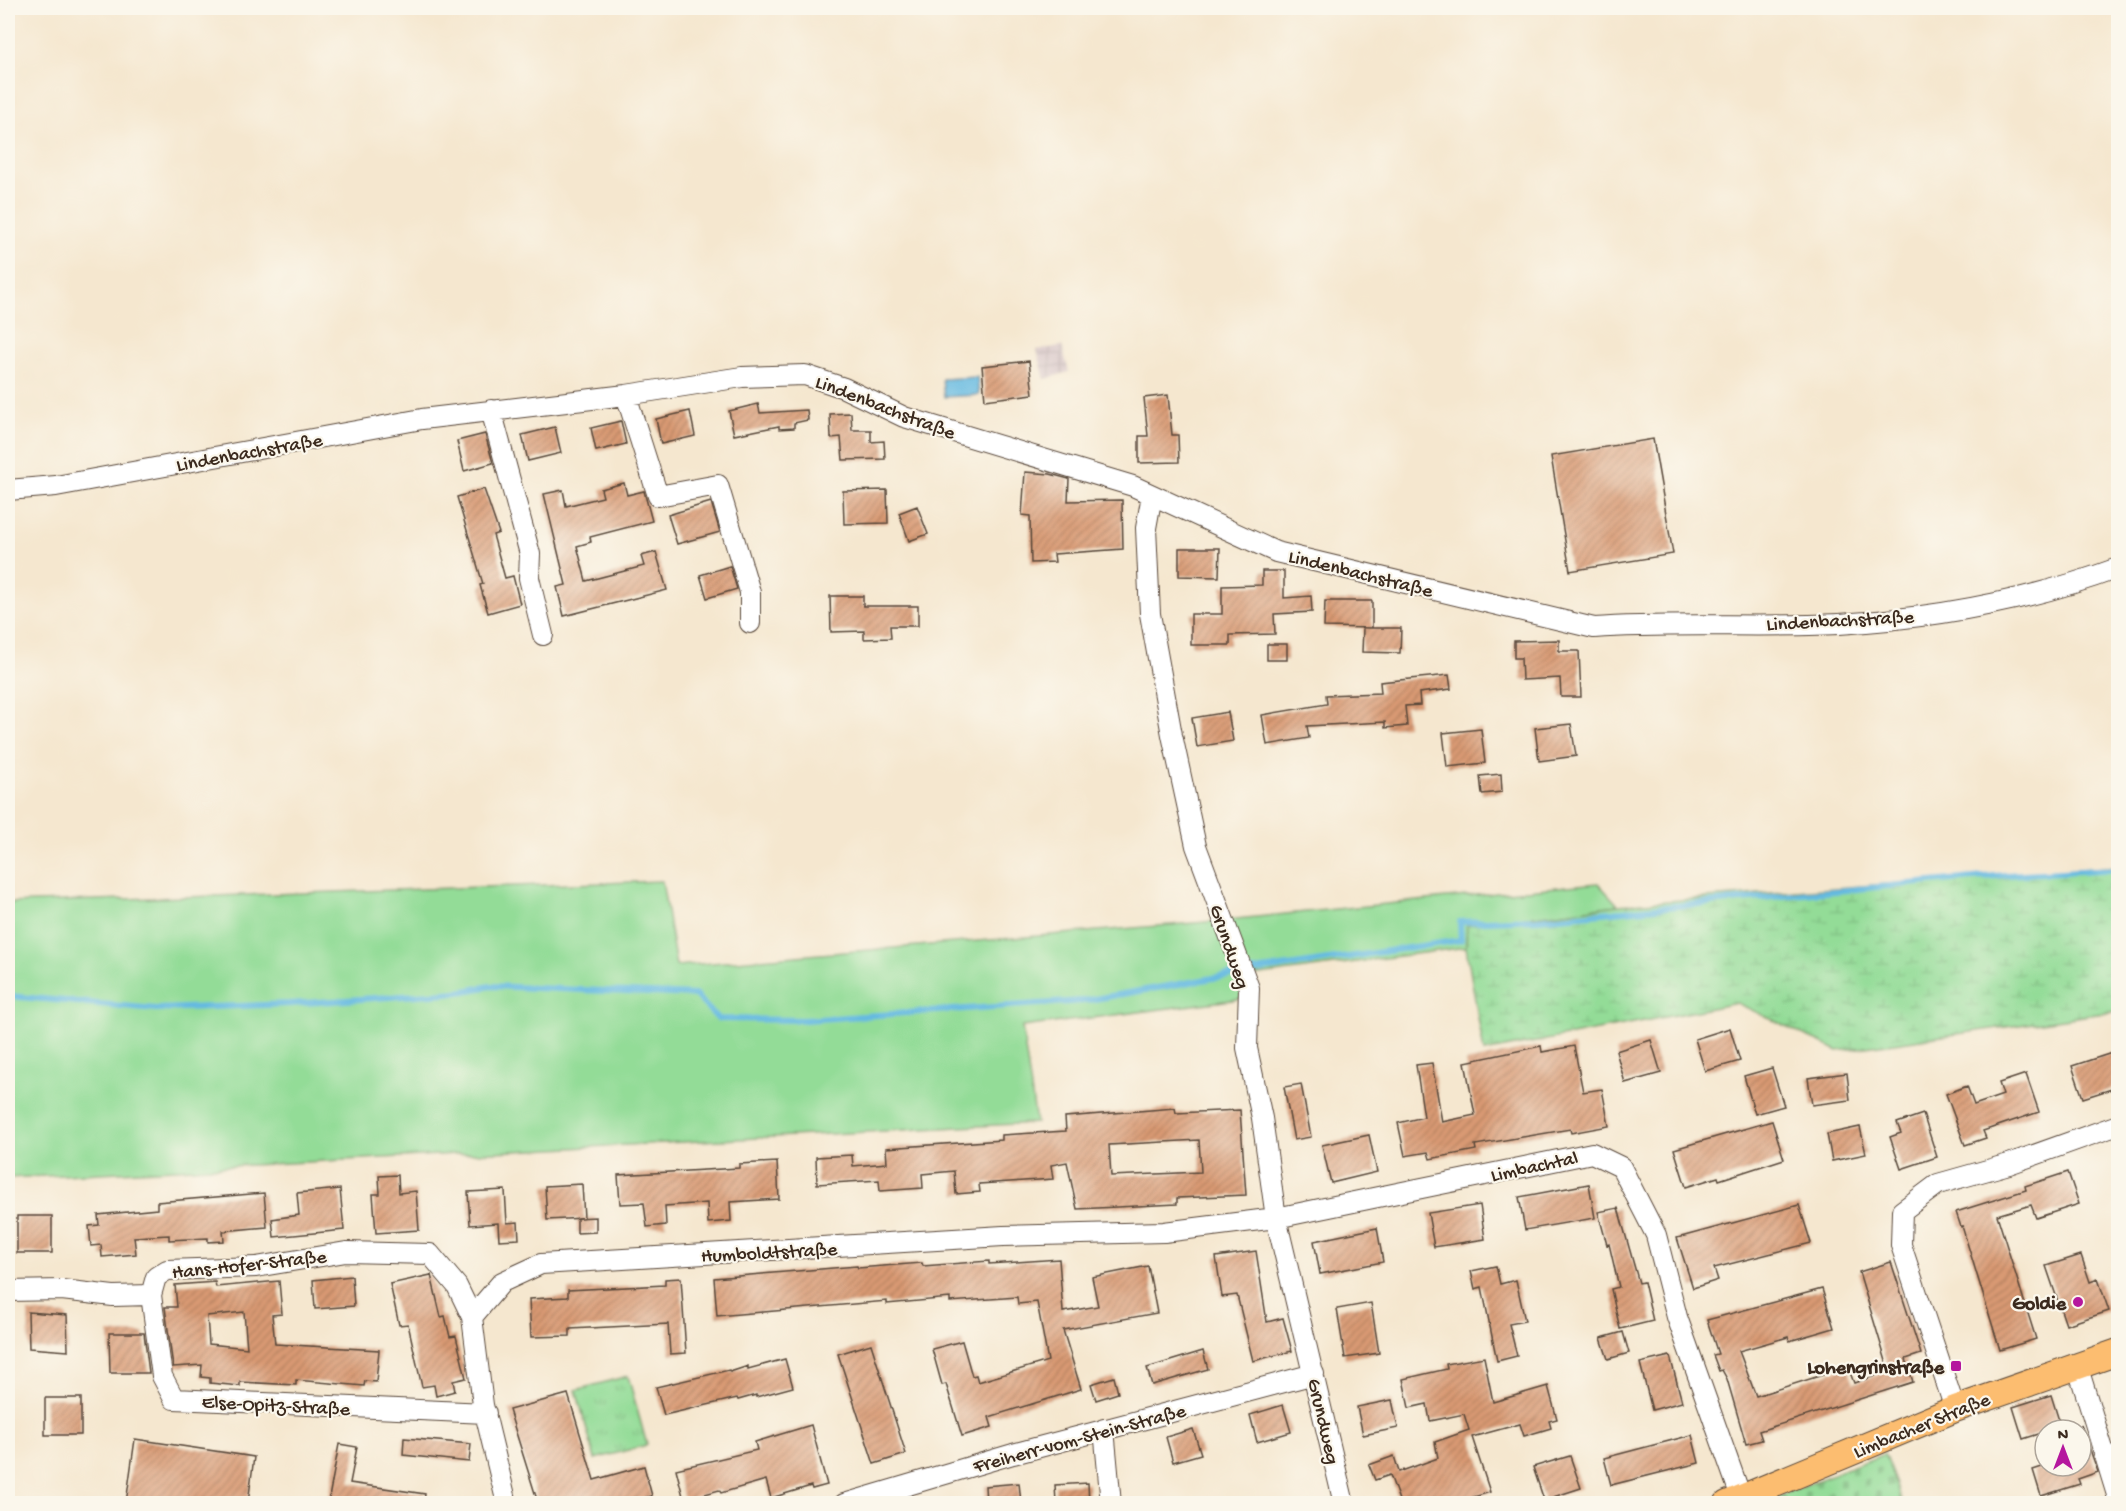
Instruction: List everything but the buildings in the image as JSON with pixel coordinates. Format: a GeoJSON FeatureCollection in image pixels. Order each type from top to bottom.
{"type":"FeatureCollection","features":[{"type":"Feature","properties":{"kind":"main road","name":"Limbacher Straße"},"geometry":{"type":"LineString","coordinates":[[1734,1500],[1955,1409],[2118,1352]]}},
{"type":"Feature","properties":{"kind":"street","name":"Lindenbachstraße"},"geometry":{"type":"LineString","coordinates":[[8,490],[56,486],[422,419],[742,377],[805,375],[844,388],[904,417],[1133,486],[1276,552],[1594,628],[1641,624],[1838,624],[1939,614],[2025,598],[2118,568]]}},
{"type":"Feature","properties":{"kind":"street"},"geometry":{"type":"LineString","coordinates":[[626,394],[658,496],[718,485],[750,592],[750,623]]}},
{"type":"Feature","properties":{"kind":"street"},"geometry":{"type":"LineString","coordinates":[[491,410],[530,554],[529,578],[543,635]]}},
{"type":"Feature","properties":{"kind":"street","name":"Grundweg"},"geometry":{"type":"LineString","coordinates":[[1152,495],[1146,528],[1155,643],[1196,846],[1249,988],[1247,1048],[1262,1118],[1276,1218],[1344,1503]]}},
{"type":"Feature","properties":{"kind":"street"},"geometry":{"type":"LineString","coordinates":[[1955,1409],[1901,1245],[1902,1211],[1938,1184],[2009,1164],[2118,1125]]}},
{"type":"Feature","properties":{"kind":"street","name":"Limbachtal"},"geometry":{"type":"LineString","coordinates":[[1276,1218],[1592,1153],[1621,1167],[1656,1236],[1677,1317],[1734,1500]]}},
{"type":"Feature","properties":{"kind":"street","name":"Humboldtstraße"},"geometry":{"type":"LineString","coordinates":[[472,1317],[502,1282],[541,1264],[1003,1236],[1164,1232],[1276,1218]]}},
{"type":"Feature","properties":{"kind":"street","name":"Hans-Hofer-Straße"},"geometry":{"type":"LineString","coordinates":[[8,1291],[62,1290],[113,1296],[151,1295],[156,1277],[167,1270],[256,1267],[346,1252],[430,1254],[457,1286],[472,1317]]}},
{"type":"Feature","properties":{"kind":"street","name":"Else-Opitz-Straße"},"geometry":{"type":"LineString","coordinates":[[151,1295],[162,1376],[174,1399],[486,1413]]}},
{"type":"Feature","properties":{"kind":"street"},"geometry":{"type":"LineString","coordinates":[[472,1317],[486,1413],[507,1503]]}},
{"type":"Feature","properties":{"kind":"street"},"geometry":{"type":"LineString","coordinates":[[2077,1365],[2118,1498]]}},
{"type":"Feature","properties":{"kind":"street","name":"Freiherr-vom-Stein-Straße"},"geometry":{"type":"LineString","coordinates":[[844,1503],[1104,1429],[1314,1374]]}},
{"type":"Feature","properties":{"kind":"street"},"geometry":{"type":"LineString","coordinates":[[1104,1429],[1111,1503]]}},
{"type":"Feature","properties":{"kind":"shaded area"},"geometry":{"type":"Polygon","coordinates":[[[1062,346],[1069,372],[1045,379],[1037,350],[1062,346]]]}},
{"type":"Feature","properties":{"kind":"green space"},"geometry":{"type":"Polygon","coordinates":[[[2118,866],[2118,1011],[1838,1051],[1737,1003],[1484,1052],[1466,947],[1467,925],[1618,905],[2118,866]]]}},
{"type":"Feature","properties":{"kind":"green space"},"geometry":{"type":"Polygon","coordinates":[[[662,881],[676,966],[1206,922],[1598,883],[1618,905],[1467,925],[1466,947],[1253,976],[1255,997],[1022,1027],[1036,1123],[8,1178],[8,903],[662,881]]]}},
{"type":"Feature","properties":{"kind":"green space"},"geometry":{"type":"Polygon","coordinates":[[[628,1376],[647,1445],[595,1459],[576,1390],[628,1376]]]}},
{"type":"Feature","properties":{"kind":"green space"},"geometry":{"type":"Polygon","coordinates":[[[1884,1454],[1903,1503],[1758,1504],[1884,1454]]]}},
{"type":"Feature","properties":{"kind":"water"},"geometry":{"type":"Polygon","coordinates":[[[977,377],[979,395],[944,397],[942,379],[977,377]]]}},
{"type":"Feature","properties":{"kind":"waterway"},"geometry":{"type":"LineString","coordinates":[[1249,972],[1461,940],[1460,922],[1538,919],[2006,875],[2118,869]]}},
{"type":"Feature","properties":{"kind":"waterway"},"geometry":{"type":"LineString","coordinates":[[8,996],[156,1009],[290,1004],[459,992],[491,986],[695,995],[718,1019],[804,1020],[1083,1001],[1236,974]]}},
{"type":"Feature","properties":{"kind":"place","name":"Goldie"},"geometry":{"type":"Point","coordinates":[2078,1302]}},
{"type":"Feature","properties":{"kind":"place","name":"Lohengrinstraße"},"geometry":{"type":"Point","coordinates":[1956,1366]}}]}
